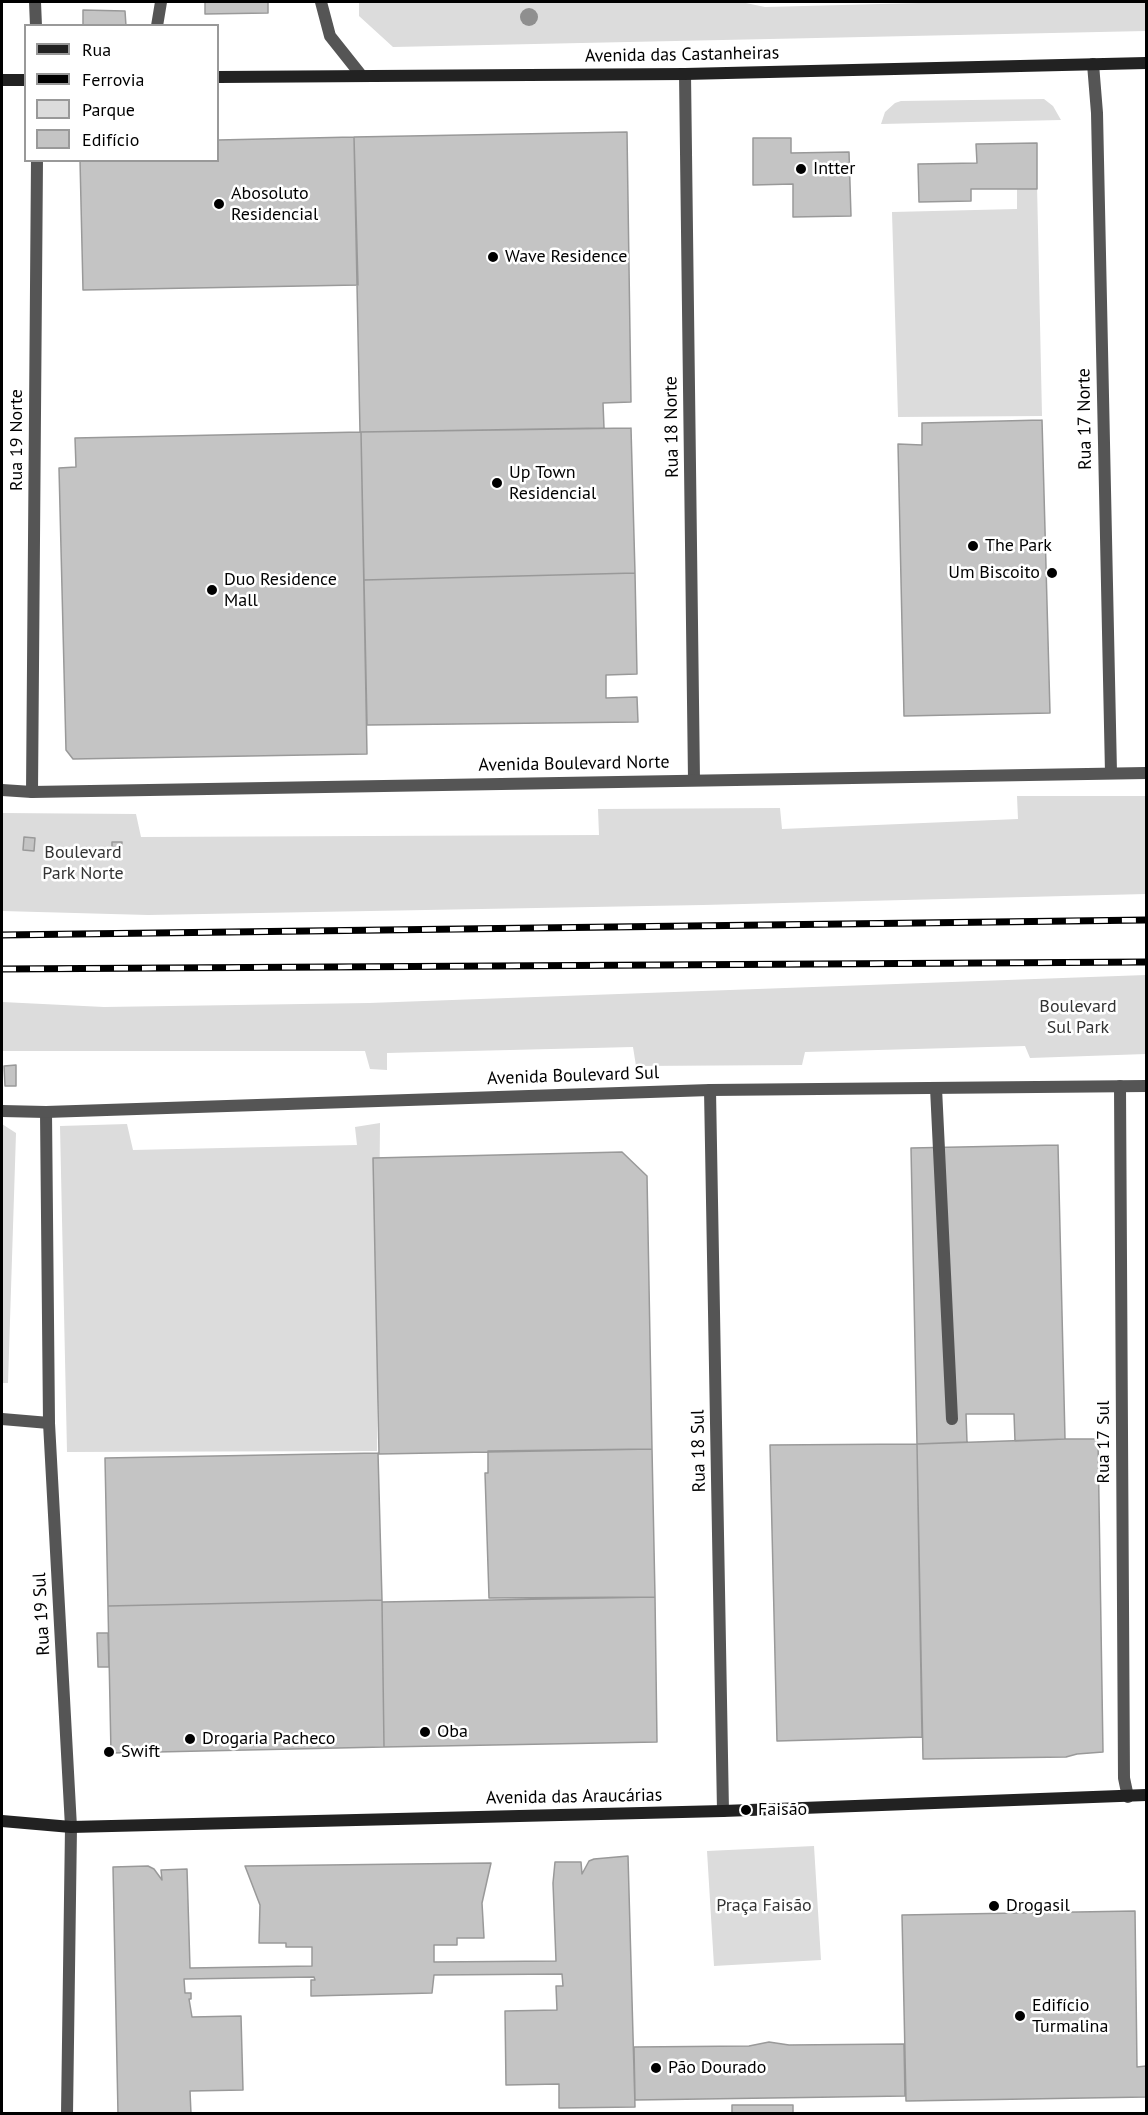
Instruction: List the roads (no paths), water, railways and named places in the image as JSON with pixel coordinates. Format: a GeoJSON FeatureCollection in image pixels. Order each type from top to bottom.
{"type":"FeatureCollection","features":[{"type":"Feature","properties":{"kind":"main road","name":"Avenida das Castanheiras"},"geometry":{"type":"LineString","coordinates":[[219,77],[685,74],[1146,63]]}},
{"type":"Feature","properties":{"kind":"main road"},"geometry":{"type":"LineString","coordinates":[[2,80],[24,80]]}},
{"type":"Feature","properties":{"kind":"main road","name":"Avenida das Araucárias"},"geometry":{"type":"LineString","coordinates":[[2,1821],[70,1827],[723,1811],[1146,1795]]}},
{"type":"Feature","properties":{"kind":"street"},"geometry":{"type":"LineString","coordinates":[[35,2],[36,24]]}},
{"type":"Feature","properties":{"kind":"street"},"geometry":{"type":"LineString","coordinates":[[157,24],[161,2]]}},
{"type":"Feature","properties":{"kind":"street"},"geometry":{"type":"LineString","coordinates":[[321,2],[330,36],[361,75]]}},
{"type":"Feature","properties":{"kind":"street","name":"Rua 17 Norte"},"geometry":{"type":"LineString","coordinates":[[1093,64],[1097,113],[1111,773]]}},
{"type":"Feature","properties":{"kind":"street","name":"Rua 18 Norte"},"geometry":{"type":"LineString","coordinates":[[685,74],[694,780]]}},
{"type":"Feature","properties":{"kind":"street","name":"Rua 19 Norte"},"geometry":{"type":"LineString","coordinates":[[32,792],[37,162]]}},
{"type":"Feature","properties":{"kind":"street","name":"Avenida Boulevard Norte"},"geometry":{"type":"LineString","coordinates":[[2,790],[32,792],[1146,772]]}},
{"type":"Feature","properties":{"kind":"street","name":"Rua 17 Sul"},"geometry":{"type":"LineString","coordinates":[[1120,1086],[1124,1778],[1128,1797]]}},
{"type":"Feature","properties":{"kind":"street","name":"Avenida Boulevard Sul"},"geometry":{"type":"LineString","coordinates":[[2,1111],[46,1112],[710,1090],[1146,1086]]}},
{"type":"Feature","properties":{"kind":"street"},"geometry":{"type":"LineString","coordinates":[[936,1088],[952,1419]]}},
{"type":"Feature","properties":{"kind":"street","name":"Rua 18 Sul"},"geometry":{"type":"LineString","coordinates":[[710,1090],[723,1811]]}},
{"type":"Feature","properties":{"kind":"street","name":"Rua 19 Sul"},"geometry":{"type":"LineString","coordinates":[[46,1112],[49,1423],[70,1827],[68,2114]]}},
{"type":"Feature","properties":{"kind":"street"},"geometry":{"type":"LineString","coordinates":[[2,1419],[49,1423]]}},
{"type":"Feature","properties":{"kind":"railway"},"geometry":{"type":"LineString","coordinates":[[2,935],[1146,920]]}},
{"type":"Feature","properties":{"kind":"railway"},"geometry":{"type":"LineString","coordinates":[[2,969],[1146,962]]}},
{"type":"Feature","properties":{"kind":"place","name":"Intter"},"geometry":{"type":"Point","coordinates":[801,169]}},
{"type":"Feature","properties":{"kind":"place","name":"Abosoluto Residencial"},"geometry":{"type":"Point","coordinates":[219,204]}},
{"type":"Feature","properties":{"kind":"place","name":"Wave Residence"},"geometry":{"type":"Point","coordinates":[493,257]}},
{"type":"Feature","properties":{"kind":"place","name":"Up Town Residencial"},"geometry":{"type":"Point","coordinates":[497,483]}},
{"type":"Feature","properties":{"kind":"place","name":"The Park"},"geometry":{"type":"Point","coordinates":[973,546]}},
{"type":"Feature","properties":{"kind":"place","name":"Um Biscoito"},"geometry":{"type":"Point","coordinates":[1052,573]}},
{"type":"Feature","properties":{"kind":"place","name":"Duo Residence Mall"},"geometry":{"type":"Point","coordinates":[212,590]}},
{"type":"Feature","properties":{"kind":"place","name":"Oba"},"geometry":{"type":"Point","coordinates":[425,1732]}},
{"type":"Feature","properties":{"kind":"place","name":"Drogaria Pacheco"},"geometry":{"type":"Point","coordinates":[190,1739]}},
{"type":"Feature","properties":{"kind":"place","name":"Swift"},"geometry":{"type":"Point","coordinates":[109,1752]}},
{"type":"Feature","properties":{"kind":"place","name":"Faisão"},"geometry":{"type":"Point","coordinates":[746,1810]}},
{"type":"Feature","properties":{"kind":"place","name":"Drogasil"},"geometry":{"type":"Point","coordinates":[994,1906]}},
{"type":"Feature","properties":{"kind":"place","name":"Edifício Turmalina"},"geometry":{"type":"Point","coordinates":[1020,2016]}},
{"type":"Feature","properties":{"kind":"place","name":"Pão Dourado"},"geometry":{"type":"Point","coordinates":[656,2068]}},
{"type":"Feature","properties":{"kind":"park label","name":"Boulevard Park Norte"},"geometry":{"type":"Point","coordinates":[83,863]}},
{"type":"Feature","properties":{"kind":"park label","name":"Boulevard Sul Park"},"geometry":{"type":"Point","coordinates":[1078,1017]}},
{"type":"Feature","properties":{"kind":"park label","name":"Praça Faisão"},"geometry":{"type":"Point","coordinates":[764,1906]}}]}
